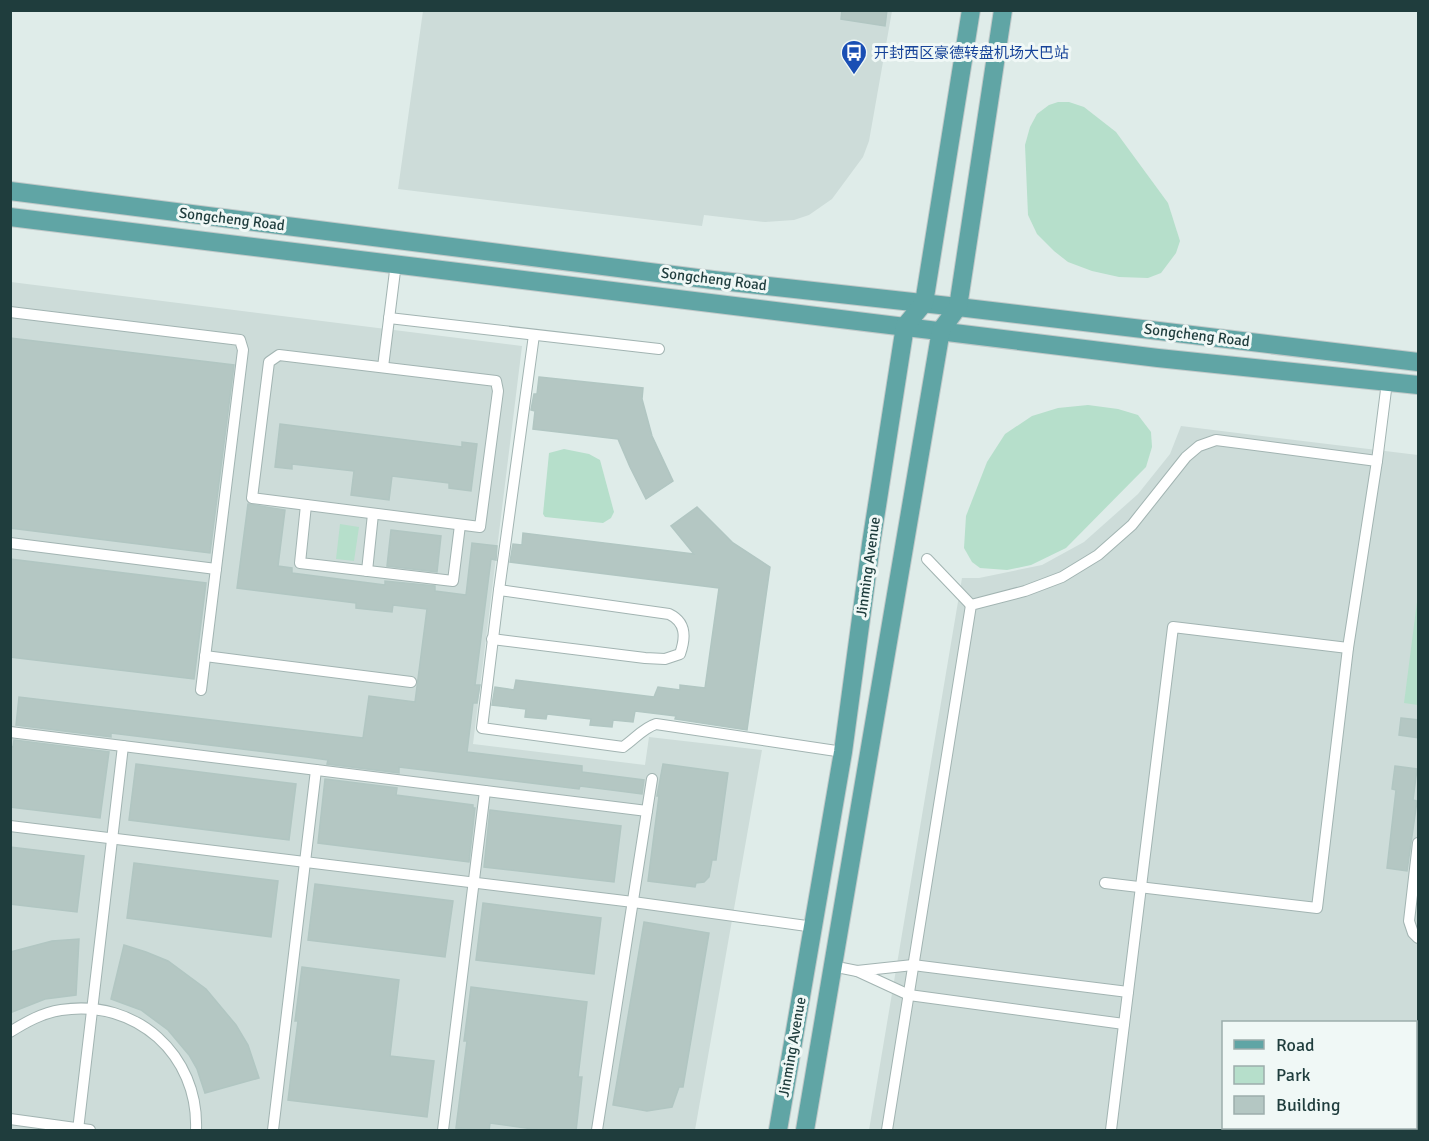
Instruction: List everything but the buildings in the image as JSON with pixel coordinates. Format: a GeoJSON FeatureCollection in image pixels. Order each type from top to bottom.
{"type":"FeatureCollection","features":[{"type":"Feature","properties":{"kind":"main road"},"geometry":{"type":"LineString","coordinates":[[905,326],[924,303],[971,10]]}},
{"type":"Feature","properties":{"kind":"main road","name":"Jinming Avenue"},"geometry":{"type":"LineString","coordinates":[[805,1131],[941,330],[958,307],[1003,10]]}},
{"type":"Feature","properties":{"kind":"main road","name":"Songcheng Road"},"geometry":{"type":"LineString","coordinates":[[10,191],[713,280],[1419,362]]}},
{"type":"Feature","properties":{"kind":"main road","name":"Songcheng Road"},"geometry":{"type":"LineString","coordinates":[[10,217],[1158,358],[1419,385]]}},
{"type":"Feature","properties":{"kind":"main road","name":"Jinming Avenue"},"geometry":{"type":"LineString","coordinates":[[778,1131],[843,752],[871,544],[905,326]]}},
{"type":"Feature","properties":{"kind":"lane"},"geometry":{"type":"LineString","coordinates":[[383,367],[396,263]]}},
{"type":"Feature","properties":{"kind":"lane"},"geometry":{"type":"LineString","coordinates":[[10,312],[240,340],[243,350],[201,690]]}},
{"type":"Feature","properties":{"kind":"lane"},"geometry":{"type":"LineString","coordinates":[[389,318],[659,350]]}},
{"type":"Feature","properties":{"kind":"lane"},"geometry":{"type":"LineString","coordinates":[[534,335],[482,728],[623,747],[638,737],[645,728],[656,724],[843,752]]}},
{"type":"Feature","properties":{"kind":"lane"},"geometry":{"type":"LineString","coordinates":[[279,355],[496,381],[498,391],[480,527],[306,505],[252,498],[269,362],[279,355]]}},
{"type":"Feature","properties":{"kind":"lane"},"geometry":{"type":"LineString","coordinates":[[1105,883],[1317,908],[1348,648],[1387,382]]}},
{"type":"Feature","properties":{"kind":"lane"},"geometry":{"type":"LineString","coordinates":[[971,605],[1025,591],[1062,577],[1098,555],[1132,525],[1186,457],[1199,446],[1216,440],[1377,461]]}},
{"type":"Feature","properties":{"kind":"lane"},"geometry":{"type":"LineString","coordinates":[[306,505],[300,563],[453,581],[460,525]]}},
{"type":"Feature","properties":{"kind":"lane"},"geometry":{"type":"LineString","coordinates":[[367,571],[373,514]]}},
{"type":"Feature","properties":{"kind":"lane"},"geometry":{"type":"LineString","coordinates":[[10,543],[216,569]]}},
{"type":"Feature","properties":{"kind":"lane"},"geometry":{"type":"LineString","coordinates":[[927,559],[971,605]]}},
{"type":"Feature","properties":{"kind":"lane"},"geometry":{"type":"LineString","coordinates":[[492,639],[665,659],[680,654],[685,634],[682,622],[669,614],[499,590]]}},
{"type":"Feature","properties":{"kind":"lane"},"geometry":{"type":"LineString","coordinates":[[887,1131],[971,605]]}},
{"type":"Feature","properties":{"kind":"lane"},"geometry":{"type":"LineString","coordinates":[[1111,1131],[1173,627],[1348,648]]}},
{"type":"Feature","properties":{"kind":"lane"},"geometry":{"type":"LineString","coordinates":[[205,656],[411,682]]}},
{"type":"Feature","properties":{"kind":"lane"},"geometry":{"type":"LineString","coordinates":[[10,732],[647,811]]}},
{"type":"Feature","properties":{"kind":"lane"},"geometry":{"type":"LineString","coordinates":[[79,1130],[123,746]]}},
{"type":"Feature","properties":{"kind":"lane"},"geometry":{"type":"LineString","coordinates":[[273,1131],[316,770]]}},
{"type":"Feature","properties":{"kind":"lane"},"geometry":{"type":"LineString","coordinates":[[597,1131],[652,779]]}},
{"type":"Feature","properties":{"kind":"lane"},"geometry":{"type":"LineString","coordinates":[[443,1131],[485,791]]}},
{"type":"Feature","properties":{"kind":"lane"},"geometry":{"type":"LineString","coordinates":[[10,826],[633,902],[814,927]]}},
{"type":"Feature","properties":{"kind":"lane"},"geometry":{"type":"LineString","coordinates":[[1419,843],[1409,921],[1413,933],[1419,938]]}},
{"type":"Feature","properties":{"kind":"lane"},"geometry":{"type":"LineString","coordinates":[[857,971],[913,965],[1128,993]]}},
{"type":"Feature","properties":{"kind":"lane"},"geometry":{"type":"LineString","coordinates":[[832,966],[857,971],[909,995],[1124,1024]]}},
{"type":"Feature","properties":{"kind":"lane"},"geometry":{"type":"LineString","coordinates":[[10,1032],[33,1019],[58,1010],[93,1009],[128,1018],[158,1037],[181,1065],[194,1100],[196,1131]]}},
{"type":"Feature","properties":{"kind":"lane"},"geometry":{"type":"LineString","coordinates":[[10,1119],[90,1131]]}},
{"type":"Feature","properties":{"kind":"shaded area"},"geometry":{"type":"Polygon","coordinates":[[[423,11],[892,11],[869,141],[863,157],[832,199],[809,215],[794,220],[765,222],[704,215],[702,226],[398,189],[423,11]]]}},
{"type":"Feature","properties":{"kind":"shaded area"},"geometry":{"type":"Polygon","coordinates":[[[11,282],[522,346],[473,744],[645,765],[649,737],[762,750],[695,1130],[11,1130],[11,282]]]}},
{"type":"Feature","properties":{"kind":"shaded area"},"geometry":{"type":"Polygon","coordinates":[[[1181,426],[1418,455],[1418,1130],[869,1130],[962,578],[979,578],[1042,565],[1084,542],[1138,494],[1170,454],[1181,426]]]}},
{"type":"Feature","properties":{"kind":"green space"},"geometry":{"type":"Polygon","coordinates":[[[1069,102],[1084,107],[1116,132],[1168,203],[1180,241],[1176,253],[1161,273],[1148,278],[1119,277],[1092,271],[1068,262],[1037,234],[1028,215],[1025,145],[1030,127],[1037,114],[1049,105],[1069,102]]]}},
{"type":"Feature","properties":{"kind":"green space"},"geometry":{"type":"Polygon","coordinates":[[[1088,405],[1118,409],[1138,415],[1151,432],[1152,447],[1146,467],[1066,548],[1031,565],[1007,570],[980,568],[972,562],[964,548],[966,516],[987,462],[1005,434],[1032,416],[1058,408],[1088,405]]]}},
{"type":"Feature","properties":{"kind":"green space"},"geometry":{"type":"Polygon","coordinates":[[[564,449],[589,454],[600,460],[614,512],[611,518],[603,523],[545,517],[543,514],[549,453],[564,449]]]}},
{"type":"Feature","properties":{"kind":"green space"},"geometry":{"type":"Polygon","coordinates":[[[340,524],[359,527],[354,561],[336,559],[340,524]]]}},
{"type":"Feature","properties":{"kind":"green space"},"geometry":{"type":"Polygon","coordinates":[[[1418,594],[1418,705],[1404,703],[1418,594]]]}},
{"type":"Feature","properties":{"kind":"place","name":"开封西区豪德转盘机场大巴站"},"geometry":{"type":"Point","coordinates":[854,76]}}]}
